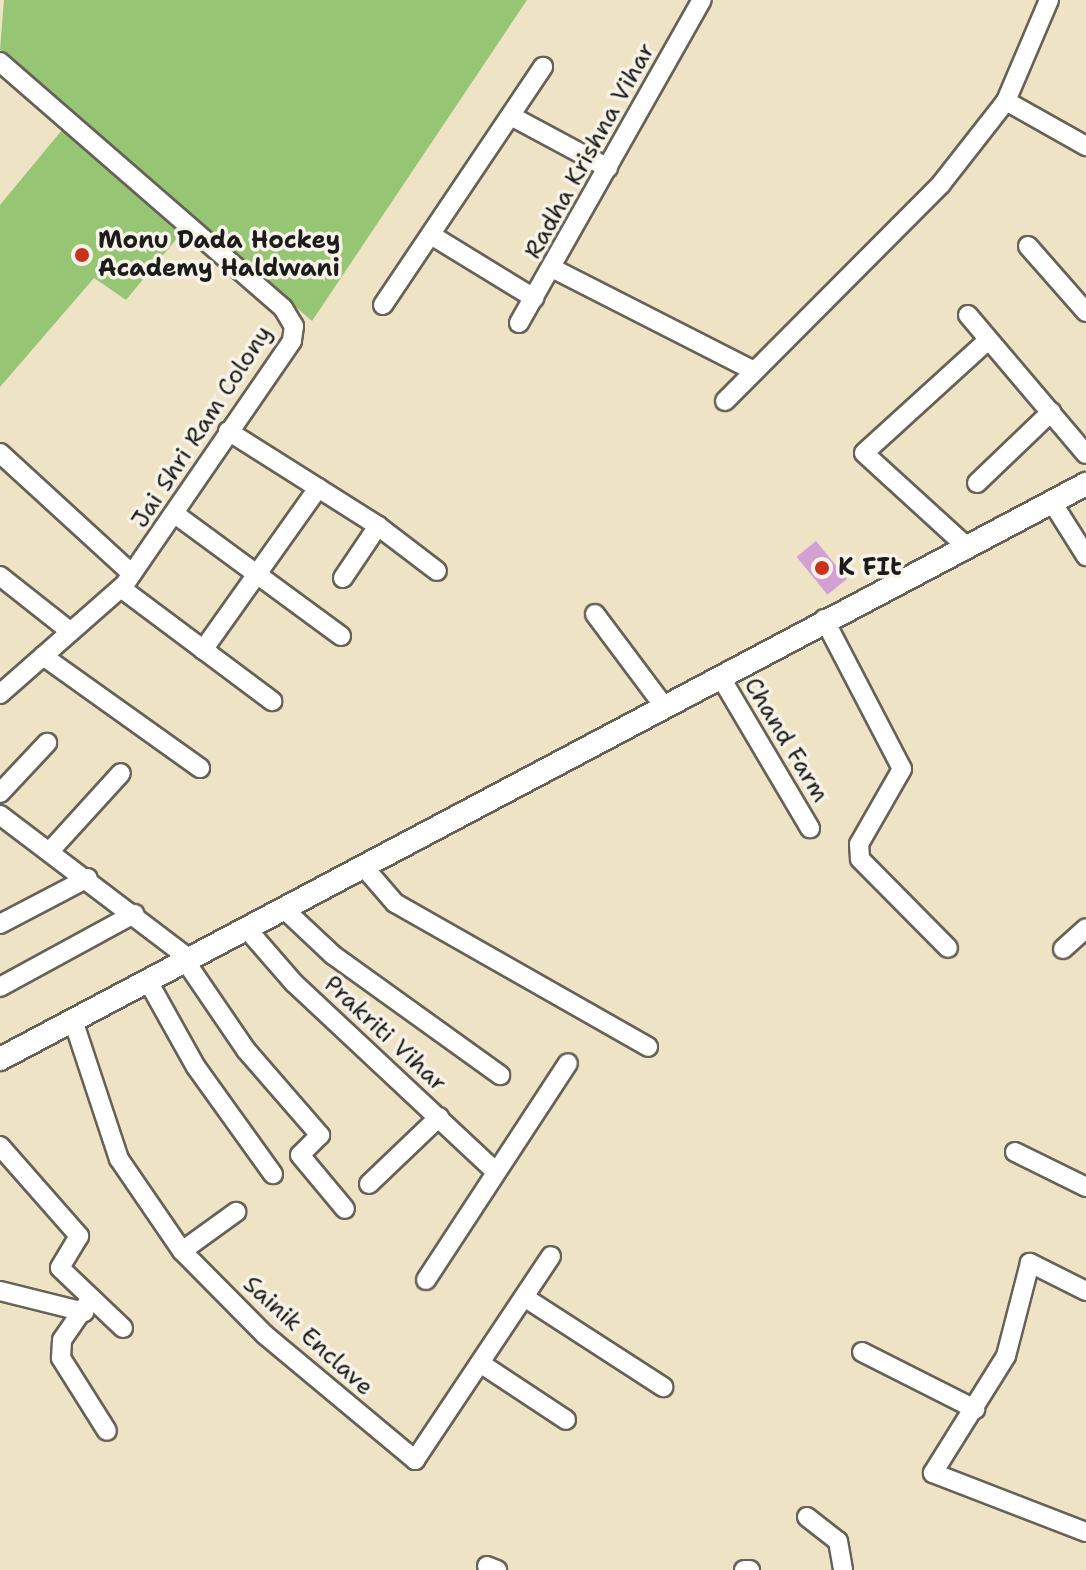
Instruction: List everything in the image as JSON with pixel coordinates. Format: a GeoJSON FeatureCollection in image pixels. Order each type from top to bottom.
{"type":"FeatureCollection","features":[{"type":"Feature","properties":{"kind":"street","name":"Radha Krishna Vihar"},"geometry":{"type":"LineString","coordinates":[[519,323],[554,269],[702,0]]}},
{"type":"Feature","properties":{"kind":"street"},"geometry":{"type":"LineString","coordinates":[[725,401],[941,184],[1006,101],[1049,0]]}},
{"type":"Feature","properties":{"kind":"street","name":"Jai Shri Ram Colony"},"geometry":{"type":"LineString","coordinates":[[0,62],[283,308],[294,326],[292,341],[127,581],[0,694]]}},
{"type":"Feature","properties":{"kind":"street"},"geometry":{"type":"LineString","coordinates":[[383,305],[543,67]]}},
{"type":"Feature","properties":{"kind":"street"},"geometry":{"type":"LineString","coordinates":[[1006,101],[1086,146]]}},
{"type":"Feature","properties":{"kind":"street"},"geometry":{"type":"LineString","coordinates":[[511,116],[608,168]]}},
{"type":"Feature","properties":{"kind":"street"},"geometry":{"type":"LineString","coordinates":[[431,235],[534,298]]}},
{"type":"Feature","properties":{"kind":"street"},"geometry":{"type":"LineString","coordinates":[[1028,246],[1086,312]]}},
{"type":"Feature","properties":{"kind":"street"},"geometry":{"type":"LineString","coordinates":[[554,269],[754,371]]}},
{"type":"Feature","properties":{"kind":"street"},"geometry":{"type":"LineString","coordinates":[[968,315],[1086,454]]}},
{"type":"Feature","properties":{"kind":"street"},"geometry":{"type":"LineString","coordinates":[[967,547],[864,453],[988,340]]}},
{"type":"Feature","properties":{"kind":"street"},"geometry":{"type":"LineString","coordinates":[[977,483],[1051,412]]}},
{"type":"Feature","properties":{"kind":"street"},"geometry":{"type":"LineString","coordinates":[[228,431],[378,526],[437,571]]}},
{"type":"Feature","properties":{"kind":"street"},"geometry":{"type":"LineString","coordinates":[[0,453],[127,581],[203,650],[272,701]]}},
{"type":"Feature","properties":{"kind":"street"},"geometry":{"type":"LineString","coordinates":[[0,1059],[149,983],[824,619],[1086,484]]}},
{"type":"Feature","properties":{"kind":"street"},"geometry":{"type":"LineString","coordinates":[[203,650],[318,488]]}},
{"type":"Feature","properties":{"kind":"street"},"geometry":{"type":"LineString","coordinates":[[1052,502],[1086,556]]}},
{"type":"Feature","properties":{"kind":"street"},"geometry":{"type":"LineString","coordinates":[[175,514],[341,636]]}},
{"type":"Feature","properties":{"kind":"street"},"geometry":{"type":"LineString","coordinates":[[343,578],[378,526]]}},
{"type":"Feature","properties":{"kind":"street"},"geometry":{"type":"LineString","coordinates":[[0,576],[71,632]]}},
{"type":"Feature","properties":{"kind":"street"},"geometry":{"type":"LineString","coordinates":[[595,614],[663,705]]}},
{"type":"Feature","properties":{"kind":"street"},"geometry":{"type":"LineString","coordinates":[[824,619],[902,769],[859,844],[860,859],[948,948]]}},
{"type":"Feature","properties":{"kind":"street"},"geometry":{"type":"LineString","coordinates":[[43,656],[200,768]]}},
{"type":"Feature","properties":{"kind":"street","name":"Chand Farm"},"geometry":{"type":"LineString","coordinates":[[720,676],[810,828]]}},
{"type":"Feature","properties":{"kind":"street"},"geometry":{"type":"LineString","coordinates":[[0,793],[47,743]]}},
{"type":"Feature","properties":{"kind":"street"},"geometry":{"type":"LineString","coordinates":[[50,851],[121,773]]}},
{"type":"Feature","properties":{"kind":"street"},"geometry":{"type":"LineString","coordinates":[[0,815],[88,878],[188,960],[246,1050],[320,1135],[300,1155],[345,1209]]}},
{"type":"Feature","properties":{"kind":"street"},"geometry":{"type":"LineString","coordinates":[[363,866],[395,903],[648,1047]]}},
{"type":"Feature","properties":{"kind":"street"},"geometry":{"type":"LineString","coordinates":[[0,924],[88,878]]}},
{"type":"Feature","properties":{"kind":"street"},"geometry":{"type":"LineString","coordinates":[[284,909],[333,955],[500,1075]]}},
{"type":"Feature","properties":{"kind":"street"},"geometry":{"type":"LineString","coordinates":[[0,987],[134,914]]}},
{"type":"Feature","properties":{"kind":"street"},"geometry":{"type":"LineString","coordinates":[[1063,949],[1086,928]]}},
{"type":"Feature","properties":{"kind":"street","name":"Prakriti Vihar"},"geometry":{"type":"LineString","coordinates":[[247,929],[294,983],[495,1171]]}},
{"type":"Feature","properties":{"kind":"street"},"geometry":{"type":"LineString","coordinates":[[149,983],[196,1067],[273,1174]]}},
{"type":"Feature","properties":{"kind":"street","name":"Sainik Enclave"},"geometry":{"type":"LineString","coordinates":[[73,1020],[119,1159],[182,1251],[264,1334],[415,1460],[551,1256]]}},
{"type":"Feature","properties":{"kind":"street"},"geometry":{"type":"LineString","coordinates":[[426,1280],[568,1063]]}},
{"type":"Feature","properties":{"kind":"street"},"geometry":{"type":"LineString","coordinates":[[369,1184],[439,1117]]}},
{"type":"Feature","properties":{"kind":"street"},"geometry":{"type":"LineString","coordinates":[[0,1146],[79,1236],[60,1268],[87,1305],[123,1328]]}},
{"type":"Feature","properties":{"kind":"street"},"geometry":{"type":"LineString","coordinates":[[1015,1152],[1086,1187]]}},
{"type":"Feature","properties":{"kind":"street"},"geometry":{"type":"LineString","coordinates":[[182,1251],[236,1212]]}},
{"type":"Feature","properties":{"kind":"street"},"geometry":{"type":"LineString","coordinates":[[1086,1268],[1082,1289],[1030,1263],[1006,1356],[933,1473],[1086,1532]]}},
{"type":"Feature","properties":{"kind":"street"},"geometry":{"type":"LineString","coordinates":[[0,1291],[87,1305]]}},
{"type":"Feature","properties":{"kind":"street"},"geometry":{"type":"LineString","coordinates":[[524,1297],[663,1387]]}},
{"type":"Feature","properties":{"kind":"street"},"geometry":{"type":"LineString","coordinates":[[87,1305],[62,1340],[61,1358],[107,1431]]}},
{"type":"Feature","properties":{"kind":"street"},"geometry":{"type":"LineString","coordinates":[[862,1352],[975,1409]]}},
{"type":"Feature","properties":{"kind":"street"},"geometry":{"type":"LineString","coordinates":[[480,1363],[566,1420]]}},
{"type":"Feature","properties":{"kind":"street"},"geometry":{"type":"LineString","coordinates":[[807,1517],[838,1541],[843,1570]]}},
{"type":"Feature","properties":{"kind":"street"},"geometry":{"type":"LineString","coordinates":[[744,1570],[750,1570]]}},
{"type":"Feature","properties":{"kind":"green space"},"geometry":{"type":"Polygon","coordinates":[[[4,0],[527,0],[312,321],[0,50],[4,0]]]}},
{"type":"Feature","properties":{"kind":"green space","name":"Monu Dada Hockey Academy Haldwani"},"geometry":{"type":"Polygon","coordinates":[[[62,130],[183,231],[126,300],[94,278],[0,387],[0,205],[62,130]]]}},
{"type":"Feature","properties":{"kind":"building","name":"K FIt"},"geometry":{"type":"Polygon","coordinates":[[[816,541],[847,579],[827,595],[797,557],[816,541]]]}},
{"type":"Feature","properties":{"kind":"place","name":"Monu Dada Hockey Academy Haldwani"},"geometry":{"type":"Point","coordinates":[82,255]}},
{"type":"Feature","properties":{"kind":"place","name":"K FIt"},"geometry":{"type":"Point","coordinates":[822,568]}}]}
